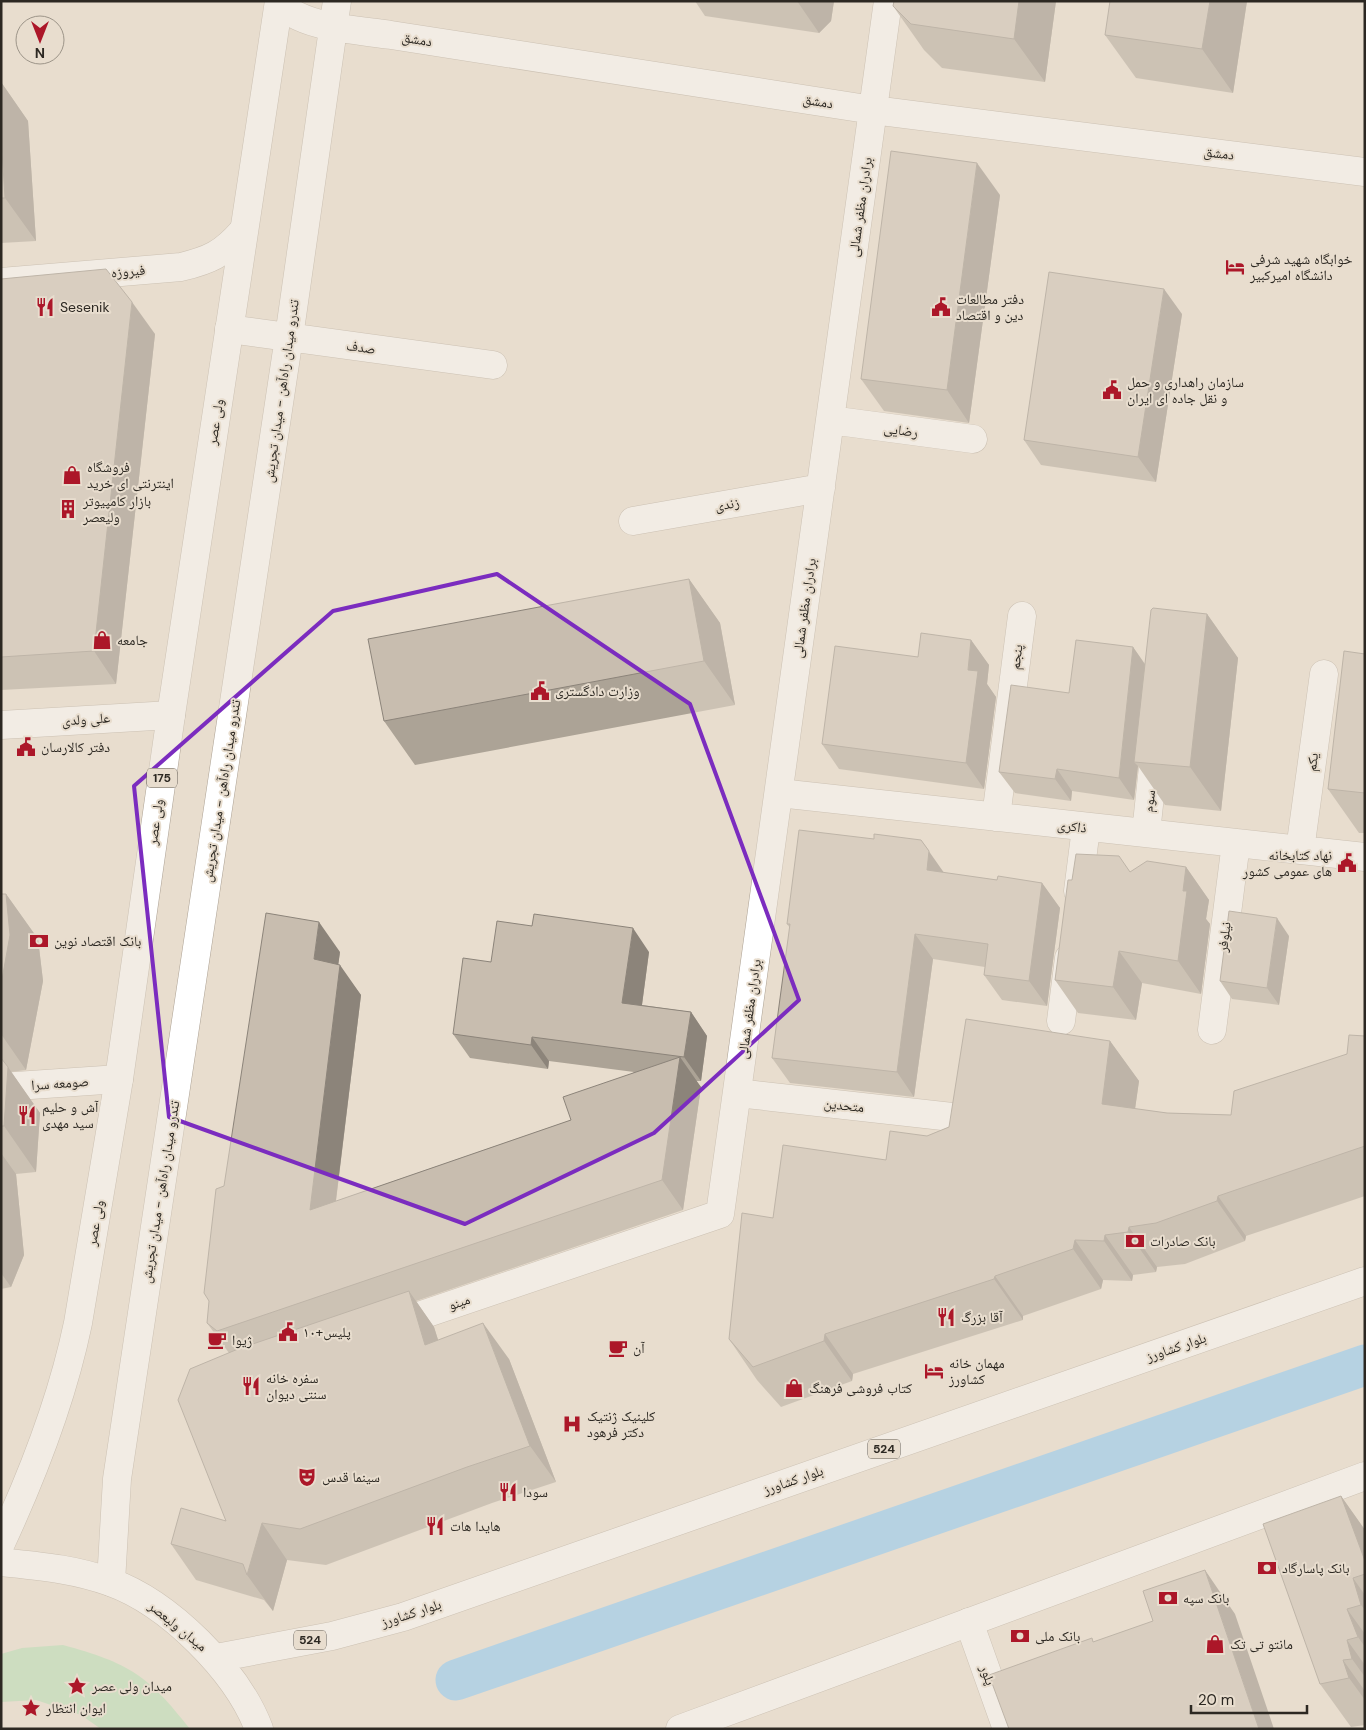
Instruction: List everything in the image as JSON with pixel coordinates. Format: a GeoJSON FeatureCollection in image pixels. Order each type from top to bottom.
{"type":"FeatureCollection","features":[{"type":"Feature","properties":{"kind":"street","name":"دمشق"},"geometry":{"type":"LineString","coordinates":[[279,1],[286,11],[295,16],[336,13],[874,110],[1365,172]]}},
{"type":"Feature","properties":{"kind":"street","name":"ولی عصر"},"geometry":{"type":"LineString","coordinates":[[1,1543],[40,1456],[72,1354],[119,1079],[171,715],[279,1]]}},
{"type":"Feature","properties":{"kind":"street","name":"برادران مظفر شمالی"},"geometry":{"type":"LineString","coordinates":[[720,1214],[888,1]]}},
{"type":"Feature","properties":{"kind":"street","name":"تندرو میدان راه‌آهن - میدان تجریش"},"geometry":{"type":"LineString","coordinates":[[111,1582],[118,1469],[336,13]]}},
{"type":"Feature","properties":{"kind":"street","name":"فیروزه"},"geometry":{"type":"LineString","coordinates":[[1,282],[181,267],[209,260],[229,248],[244,231]]}},
{"type":"Feature","properties":{"kind":"street","name":"صدف"},"geometry":{"type":"LineString","coordinates":[[229,329],[493,366]]}},
{"type":"Feature","properties":{"kind":"street","name":"رضایی"},"geometry":{"type":"LineString","coordinates":[[830,420],[973,439]]}},
{"type":"Feature","properties":{"kind":"street","name":"زندی"},"geometry":{"type":"LineString","coordinates":[[633,521],[821,488]]}},
{"type":"Feature","properties":{"kind":"street","name":"پنجم"},"geometry":{"type":"LineString","coordinates":[[996,817],[1022,616]]}},
{"type":"Feature","properties":{"kind":"street","name":"یکم"},"geometry":{"type":"LineString","coordinates":[[1300,850],[1324,674]]}},
{"type":"Feature","properties":{"kind":"street","name":"علی ولدی"},"geometry":{"type":"LineString","coordinates":[[1,725],[171,715]]}},
{"type":"Feature","properties":{"kind":"street","name":"سوم"},"geometry":{"type":"LineString","coordinates":[[1146,834],[1157,726]]}},
{"type":"Feature","properties":{"kind":"street","name":"ذاکری"},"geometry":{"type":"LineString","coordinates":[[779,793],[1365,857]]}},
{"type":"Feature","properties":{"kind":"street"},"geometry":{"type":"LineString","coordinates":[[1061,1021],[1086,828]]}},
{"type":"Feature","properties":{"kind":"street","name":"نیلوفر"},"geometry":{"type":"LineString","coordinates":[[1212,1030],[1236,843]]}},
{"type":"Feature","properties":{"kind":"street","name":"صومعه سرا"},"geometry":{"type":"LineString","coordinates":[[1,1087],[119,1079]]}},
{"type":"Feature","properties":{"kind":"street","name":"متحدین"},"geometry":{"type":"LineString","coordinates":[[737,1093],[952,1117]]}},
{"type":"Feature","properties":{"kind":"street","name":"مینو"},"geometry":{"type":"LineString","coordinates":[[366,1334],[720,1214]]}},
{"type":"Feature","properties":{"kind":"street","name":"بلوار کشاورز"},"geometry":{"type":"LineString","coordinates":[[216,1658],[332,1636],[403,1617],[1365,1281]]}},
{"type":"Feature","properties":{"kind":"street"},"geometry":{"type":"LineString","coordinates":[[680,1729],[1365,1476]]}},
{"type":"Feature","properties":{"kind":"street","name":"میدان ولیعصر"},"geometry":{"type":"LineString","coordinates":[[1,1562],[66,1569],[111,1582],[152,1603],[216,1658],[251,1709],[259,1729]]}},
{"type":"Feature","properties":{"kind":"street","name":"پلور"},"geometry":{"type":"LineString","coordinates":[[969,1622],[1007,1729]]}},
{"type":"Feature","properties":{"kind":"highlighted area"},"geometry":{"type":"Polygon","coordinates":[[[497,574],[690,704],[799,1000],[654,1133],[465,1224],[169,1117],[134,786],[333,611],[497,574]]]}},
{"type":"Feature","properties":{"kind":"green space","name":"میدان ولی عصر"},"geometry":{"type":"Polygon","coordinates":[[[63,1645],[105,1658],[136,1674],[149,1683],[162,1696],[190,1729],[101,1729],[81,1715],[36,1700],[1,1702],[1,1654],[22,1648],[63,1645]]]}},
{"type":"Feature","properties":{"kind":"building"},"geometry":{"type":"Polygon","coordinates":[[[894,1],[1019,1],[1014,39],[911,24],[893,6],[894,1]]]}},
{"type":"Feature","properties":{"kind":"building"},"geometry":{"type":"Polygon","coordinates":[[[1110,1],[1210,1],[1202,49],[1105,35],[1110,1]]]}},
{"type":"Feature","properties":{"kind":"building"},"geometry":{"type":"Polygon","coordinates":[[[1,135],[5,198],[1,198],[1,135]]]}},
{"type":"Feature","properties":{"kind":"building"},"geometry":{"type":"Polygon","coordinates":[[[891,151],[977,163],[947,390],[861,379],[891,151]]]}},
{"type":"Feature","properties":{"kind":"building","name":"بازار کامپیوتر ولیعصر"},"geometry":{"type":"Polygon","coordinates":[[[106,269],[132,302],[94,651],[1,657],[1,279],[106,269]]]}},
{"type":"Feature","properties":{"kind":"building","name":"سازمان راهداری و حمل و نقل جاده ای ایران"},"geometry":{"type":"Polygon","coordinates":[[[1049,272],[1164,289],[1138,457],[1024,440],[1049,272]]]}},
{"type":"Feature","properties":{"kind":"building"},"geometry":{"type":"Polygon","coordinates":[[[689,579],[704,661],[384,721],[368,639],[689,579]]]}},
{"type":"Feature","properties":{"kind":"building"},"geometry":{"type":"Polygon","coordinates":[[[1153,608],[1207,614],[1190,767],[1134,762],[1151,610],[1153,608]]]}},
{"type":"Feature","properties":{"kind":"building"},"geometry":{"type":"Polygon","coordinates":[[[921,633],[971,640],[968,670],[978,671],[966,763],[822,744],[835,646],[918,657],[921,633]]]}},
{"type":"Feature","properties":{"kind":"building"},"geometry":{"type":"Polygon","coordinates":[[[1076,640],[1133,647],[1119,778],[1057,769],[1055,779],[999,772],[1011,685],[1069,693],[1076,640]]]}},
{"type":"Feature","properties":{"kind":"building"},"geometry":{"type":"Polygon","coordinates":[[[1344,651],[1365,654],[1365,793],[1328,789],[1344,651]]]}},
{"type":"Feature","properties":{"kind":"building"},"geometry":{"type":"Polygon","coordinates":[[[799,830],[874,839],[874,834],[921,840],[929,851],[927,870],[997,880],[998,876],[1042,883],[1029,981],[984,975],[988,944],[915,934],[897,1072],[772,1058],[790,924],[787,924],[799,830]]]}},
{"type":"Feature","properties":{"kind":"building"},"geometry":{"type":"Polygon","coordinates":[[[1076,854],[1119,856],[1130,872],[1147,861],[1186,867],[1183,891],[1187,891],[1178,961],[1119,951],[1113,987],[1055,980],[1068,880],[1072,880],[1076,854]]]}},
{"type":"Feature","properties":{"kind":"building"},"geometry":{"type":"Polygon","coordinates":[[[1,894],[6,894],[10,935],[1,985],[1,894]]]}},
{"type":"Feature","properties":{"kind":"building"},"geometry":{"type":"Polygon","coordinates":[[[1229,911],[1277,918],[1267,988],[1220,981],[1229,911]]]}},
{"type":"Feature","properties":{"kind":"building"},"geometry":{"type":"Polygon","coordinates":[[[266,913],[319,922],[314,959],[340,965],[310,1210],[571,1120],[563,1097],[680,1057],[662,1180],[217,1331],[207,1323],[209,1301],[204,1293],[216,1189],[224,1186],[266,913]]]}},
{"type":"Feature","properties":{"kind":"building"},"geometry":{"type":"Polygon","coordinates":[[[534,914],[633,928],[622,1003],[691,1012],[684,1057],[532,1037],[531,1045],[453,1034],[463,958],[491,962],[497,921],[532,926],[534,914]]]}},
{"type":"Feature","properties":{"kind":"building"},"geometry":{"type":"Polygon","coordinates":[[[966,1019],[1110,1041],[1102,1104],[1167,1113],[1231,1115],[1234,1091],[1347,1054],[1349,1035],[1365,1036],[1365,1146],[1218,1196],[1217,1201],[1156,1223],[1129,1227],[1128,1232],[1105,1235],[1104,1241],[1075,1240],[1073,1249],[995,1276],[994,1279],[825,1334],[824,1341],[753,1367],[729,1339],[742,1213],[773,1218],[783,1145],[886,1160],[890,1131],[927,1136],[949,1127],[966,1019]]]}},
{"type":"Feature","properties":{"kind":"building"},"geometry":{"type":"Polygon","coordinates":[[[1,1058],[8,1067],[4,1126],[1,1126],[1,1058]]]}},
{"type":"Feature","properties":{"kind":"building"},"geometry":{"type":"Polygon","coordinates":[[[409,1291],[425,1345],[483,1323],[530,1446],[467,1467],[300,1529],[262,1523],[247,1575],[243,1564],[171,1544],[181,1508],[226,1521],[178,1400],[190,1369],[238,1349],[409,1291]]]}},
{"type":"Feature","properties":{"kind":"building"},"geometry":{"type":"Polygon","coordinates":[[[1341,1496],[1365,1561],[1365,1574],[1353,1578],[1361,1605],[1347,1609],[1358,1637],[1347,1640],[1352,1659],[1343,1660],[1349,1678],[1320,1684],[1263,1524],[1341,1496]]]}},
{"type":"Feature","properties":{"kind":"building"},"geometry":{"type":"Polygon","coordinates":[[[1205,1570],[1259,1729],[1009,1729],[989,1675],[1092,1638],[1093,1642],[1153,1621],[1143,1591],[1205,1570]]]}},
{"type":"Feature","properties":{"kind":"waterway"},"geometry":{"type":"LineString","coordinates":[[456,1680],[1365,1365]]}},
{"type":"Feature","properties":{"kind":"place","name":"خوابگاه شهید شرفی دانشگاه امیرکبیر"},"geometry":{"type":"Point","coordinates":[1235,267]}},
{"type":"Feature","properties":{"kind":"place","name":"Sesenik"},"geometry":{"type":"Point","coordinates":[45,307]}},
{"type":"Feature","properties":{"kind":"place","name":"دفتر مطالعات دین و اقتصاد"},"geometry":{"type":"Point","coordinates":[941,307]}},
{"type":"Feature","properties":{"kind":"place","name":"سازمان راهداری و حمل و نقل جاده ای ایران"},"geometry":{"type":"Point","coordinates":[1112,390]}},
{"type":"Feature","properties":{"kind":"place","name":"فروشگاه اینترنتی ای خرید"},"geometry":{"type":"Point","coordinates":[72,475]}},
{"type":"Feature","properties":{"kind":"place","name":"بازار کامپیوتر ولیعصر"},"geometry":{"type":"Point","coordinates":[68,509]}},
{"type":"Feature","properties":{"kind":"place","name":"جامعه"},"geometry":{"type":"Point","coordinates":[102,640]}},
{"type":"Feature","properties":{"kind":"place","name":"وزارت دادگستری"},"geometry":{"type":"Point","coordinates":[540,691]}},
{"type":"Feature","properties":{"kind":"place","name":"دفتر کالارسان"},"geometry":{"type":"Point","coordinates":[26,747]}},
{"type":"Feature","properties":{"kind":"place","name":"نهاد کتابخانه های عمومی کشور"},"geometry":{"type":"Point","coordinates":[1347,863]}},
{"type":"Feature","properties":{"kind":"place","name":"بانک اقتصاد نوین"},"geometry":{"type":"Point","coordinates":[39,941]}},
{"type":"Feature","properties":{"kind":"place","name":"آش و حلیم سید مهدی"},"geometry":{"type":"Point","coordinates":[27,1115]}},
{"type":"Feature","properties":{"kind":"place","name":"بانک صادرات"},"geometry":{"type":"Point","coordinates":[1135,1241]}},
{"type":"Feature","properties":{"kind":"place","name":"آقا بزرگ"},"geometry":{"type":"Point","coordinates":[946,1317]}},
{"type":"Feature","properties":{"kind":"place","name":"پلیس+۱۰"},"geometry":{"type":"Point","coordinates":[288,1332]}},
{"type":"Feature","properties":{"kind":"place","name":"ژیوا"},"geometry":{"type":"Point","coordinates":[217,1340]}},
{"type":"Feature","properties":{"kind":"place","name":"آن"},"geometry":{"type":"Point","coordinates":[618,1348]}},
{"type":"Feature","properties":{"kind":"place","name":"مهمان خانه كشاورز"},"geometry":{"type":"Point","coordinates":[934,1371]}},
{"type":"Feature","properties":{"kind":"place","name":"سفره خانه سنتی دیوان"},"geometry":{"type":"Point","coordinates":[251,1386]}},
{"type":"Feature","properties":{"kind":"place","name":"کتاب فروشی فرهنگ"},"geometry":{"type":"Point","coordinates":[794,1388]}},
{"type":"Feature","properties":{"kind":"place","name":"کلینیک ژنتیک دکتر فرهود"},"geometry":{"type":"Point","coordinates":[572,1424]}},
{"type":"Feature","properties":{"kind":"place","name":"سینما قدس"},"geometry":{"type":"Point","coordinates":[307,1477]}},
{"type":"Feature","properties":{"kind":"place","name":"سودا"},"geometry":{"type":"Point","coordinates":[508,1492]}},
{"type":"Feature","properties":{"kind":"place","name":"هایدا هات"},"geometry":{"type":"Point","coordinates":[435,1526]}},
{"type":"Feature","properties":{"kind":"place","name":"بانک پاسارگاد"},"geometry":{"type":"Point","coordinates":[1267,1568]}},
{"type":"Feature","properties":{"kind":"place","name":"بانک سپه"},"geometry":{"type":"Point","coordinates":[1168,1598]}},
{"type":"Feature","properties":{"kind":"place","name":"بانک ملی"},"geometry":{"type":"Point","coordinates":[1020,1636]}},
{"type":"Feature","properties":{"kind":"place","name":"مانتو تی تک"},"geometry":{"type":"Point","coordinates":[1215,1644]}},
{"type":"Feature","properties":{"kind":"place","name":"میدان ولی عصر"},"geometry":{"type":"Point","coordinates":[77,1686]}},
{"type":"Feature","properties":{"kind":"place","name":"ایوان انتظار"},"geometry":{"type":"Point","coordinates":[31,1708]}}]}
